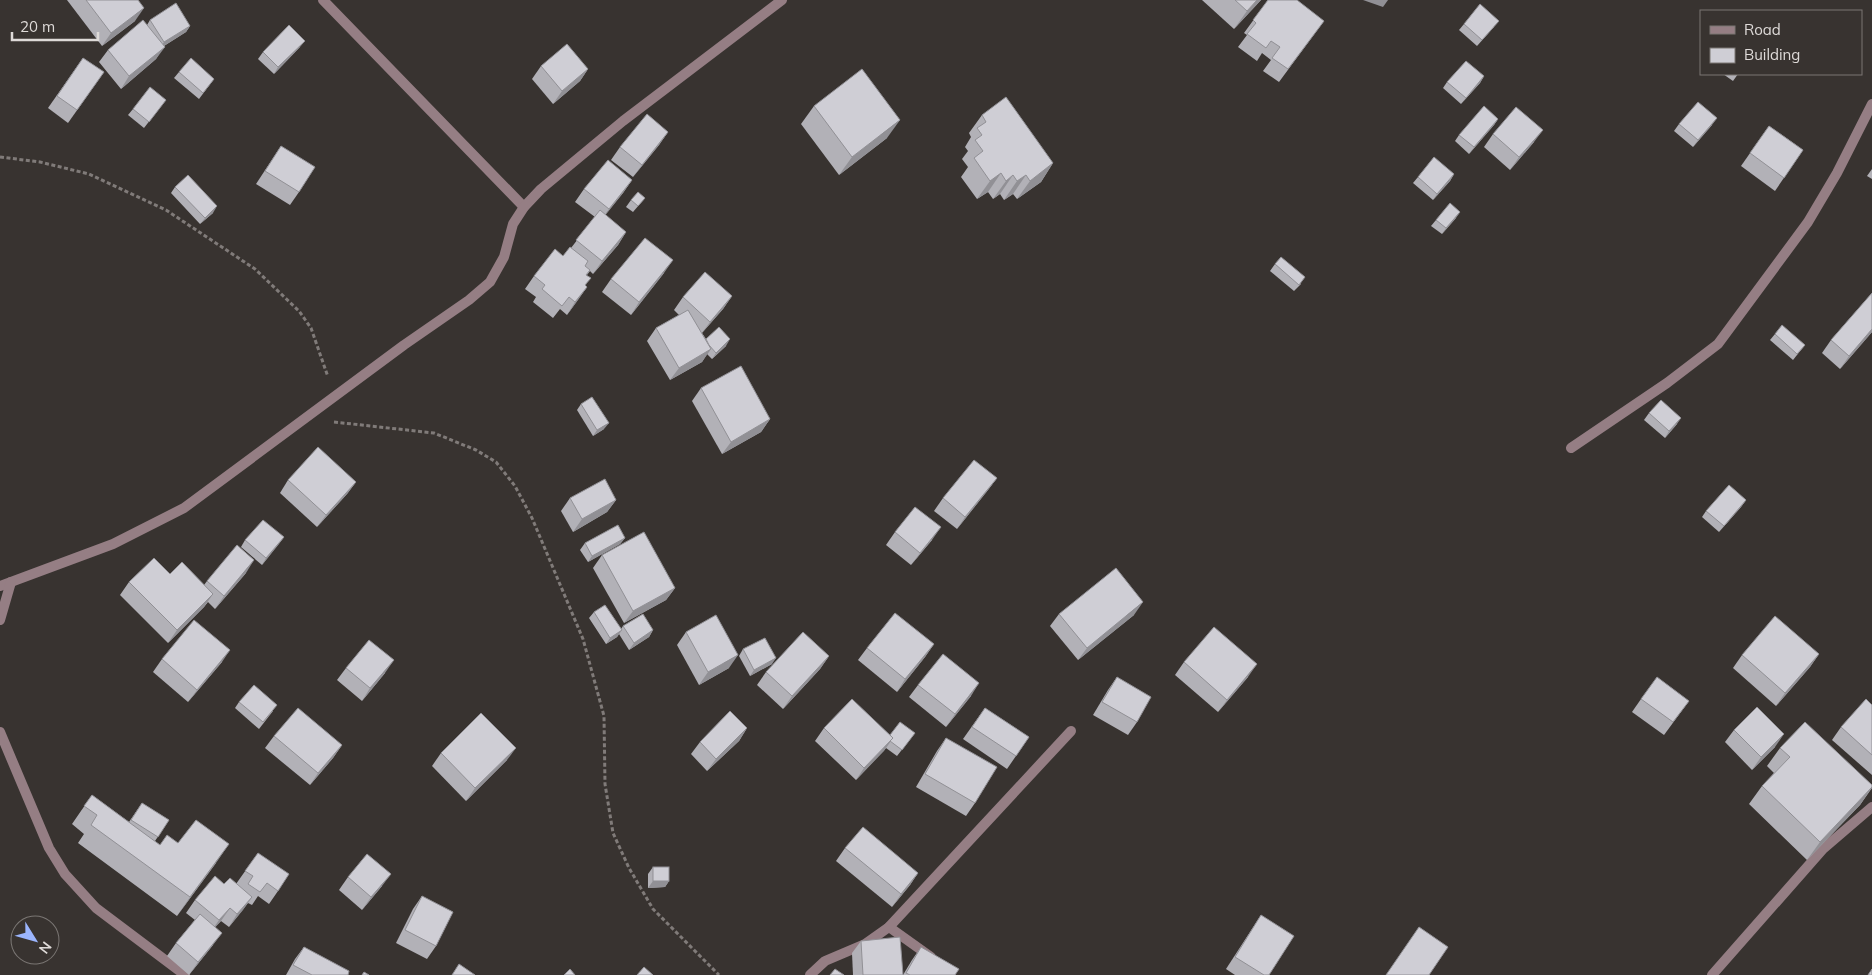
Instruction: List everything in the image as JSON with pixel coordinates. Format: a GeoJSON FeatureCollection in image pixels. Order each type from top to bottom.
{"type":"FeatureCollection","features":[{"type":"Feature","properties":{"kind":"street"},"geometry":{"type":"LineString","coordinates":[[323,0],[524,207]]}},
{"type":"Feature","properties":{"kind":"street"},"geometry":{"type":"LineString","coordinates":[[0,586],[113,544],[184,508],[334,396],[469,300],[490,282],[504,257],[513,224],[524,207],[541,189],[623,121],[782,0]]}},
{"type":"Feature","properties":{"kind":"street"},"geometry":{"type":"LineString","coordinates":[[1571,448],[1667,383],[1718,344],[1808,222],[1837,173],[1872,104]]}},
{"type":"Feature","properties":{"kind":"street"},"geometry":{"type":"LineString","coordinates":[[0,620],[11,582]]}},
{"type":"Feature","properties":{"kind":"street"},"geometry":{"type":"LineString","coordinates":[[810,975],[825,961],[865,944],[889,927],[1071,731]]}},
{"type":"Feature","properties":{"kind":"street"},"geometry":{"type":"LineString","coordinates":[[0,732],[49,848],[65,874],[96,908],[185,975]]}},
{"type":"Feature","properties":{"kind":"street"},"geometry":{"type":"LineString","coordinates":[[1712,975],[1823,850],[1872,807]]}},
{"type":"Feature","properties":{"kind":"street"},"geometry":{"type":"LineString","coordinates":[[889,927],[941,964]]}},
{"type":"Feature","properties":{"kind":"path"},"geometry":{"type":"LineString","coordinates":[[0,157],[40,162],[89,174],[166,210],[256,269],[299,310],[311,328],[321,352],[334,396]]}},
{"type":"Feature","properties":{"kind":"path"},"geometry":{"type":"LineString","coordinates":[[304,419],[434,433],[476,450],[496,462],[515,486],[532,518],[583,639],[604,716],[606,784],[613,833],[629,868],[654,909],[720,975]]}},
{"type":"Feature","properties":{"kind":"building"},"geometry":{"type":"Polygon","coordinates":[[[86,0],[138,0],[144,8],[111,33],[86,0]]]}},
{"type":"Feature","properties":{"kind":"building"},"geometry":{"type":"Polygon","coordinates":[[[1235,0],[1257,0],[1247,11],[1235,0]]]}},
{"type":"Feature","properties":{"kind":"building"},"geometry":{"type":"Polygon","coordinates":[[[1268,0],[1297,0],[1324,21],[1288,69],[1272,58],[1280,47],[1271,41],[1266,48],[1247,34],[1256,23],[1253,20],[1268,0]]]}},
{"type":"Feature","properties":{"kind":"building"},"geometry":{"type":"Polygon","coordinates":[[[176,3],[190,26],[164,42],[150,20],[176,3]]]}},
{"type":"Feature","properties":{"kind":"building"},"geometry":{"type":"Polygon","coordinates":[[[1480,4],[1499,21],[1482,40],[1464,24],[1480,4]]]}},
{"type":"Feature","properties":{"kind":"building"},"geometry":{"type":"Polygon","coordinates":[[[143,20],[165,47],[129,76],[108,50],[143,20]]]}},
{"type":"Feature","properties":{"kind":"building"},"geometry":{"type":"Polygon","coordinates":[[[289,25],[305,41],[278,67],[263,52],[289,25]]]}},
{"type":"Feature","properties":{"kind":"building"},"geometry":{"type":"Polygon","coordinates":[[[567,44],[588,69],[562,91],[541,66],[567,44]]]}},
{"type":"Feature","properties":{"kind":"building"},"geometry":{"type":"Polygon","coordinates":[[[83,58],[104,72],[77,110],[57,96],[83,58]]]}},
{"type":"Feature","properties":{"kind":"building"},"geometry":{"type":"Polygon","coordinates":[[[191,58],[214,79],[203,93],[179,72],[191,58]]]}},
{"type":"Feature","properties":{"kind":"building"},"geometry":{"type":"Polygon","coordinates":[[[1466,61],[1484,76],[1466,98],[1447,82],[1466,61]]]}},
{"type":"Feature","properties":{"kind":"building"},"geometry":{"type":"Polygon","coordinates":[[[862,69],[900,120],[852,157],[814,106],[862,69]]]}},
{"type":"Feature","properties":{"kind":"building"},"geometry":{"type":"Polygon","coordinates":[[[150,87],[166,100],[149,122],[133,109],[150,87]]]}},
{"type":"Feature","properties":{"kind":"building"},"geometry":{"type":"Polygon","coordinates":[[[1006,97],[1053,163],[1030,181],[1026,175],[1017,181],[1013,175],[1006,181],[1001,173],[990,181],[974,158],[983,151],[975,140],[982,135],[977,128],[986,122],[982,115],[1006,97]]]}},
{"type":"Feature","properties":{"kind":"building"},"geometry":{"type":"Polygon","coordinates":[[[1698,102],[1717,118],[1698,140],[1679,124],[1698,102]]]}},
{"type":"Feature","properties":{"kind":"building"},"geometry":{"type":"Polygon","coordinates":[[[1484,106],[1498,119],[1474,147],[1459,135],[1484,106]]]}},
{"type":"Feature","properties":{"kind":"building"},"geometry":{"type":"Polygon","coordinates":[[[1516,107],[1543,130],[1519,157],[1493,134],[1516,107]]]}},
{"type":"Feature","properties":{"kind":"building"},"geometry":{"type":"Polygon","coordinates":[[[647,114],[668,132],[642,165],[620,147],[647,114]]]}},
{"type":"Feature","properties":{"kind":"building"},"geometry":{"type":"Polygon","coordinates":[[[1769,126],[1803,150],[1784,178],[1750,153],[1769,126]]]}},
{"type":"Feature","properties":{"kind":"building"},"geometry":{"type":"Polygon","coordinates":[[[281,146],[315,167],[299,192],[265,171],[281,146]]]}},
{"type":"Feature","properties":{"kind":"building"},"geometry":{"type":"Polygon","coordinates":[[[1434,157],[1454,174],[1437,194],[1418,177],[1434,157]]]}},
{"type":"Feature","properties":{"kind":"building"},"geometry":{"type":"Polygon","coordinates":[[[608,160],[632,180],[609,209],[584,189],[608,160]]]}},
{"type":"Feature","properties":{"kind":"building"},"geometry":{"type":"Polygon","coordinates":[[[188,175],[217,206],[205,218],[175,187],[188,175]]]}},
{"type":"Feature","properties":{"kind":"building"},"geometry":{"type":"Polygon","coordinates":[[[638,192],[645,198],[638,206],[631,200],[638,192]]]}},
{"type":"Feature","properties":{"kind":"building"},"geometry":{"type":"Polygon","coordinates":[[[1450,203],[1460,212],[1446,228],[1436,220],[1450,203]]]}},
{"type":"Feature","properties":{"kind":"building"},"geometry":{"type":"Polygon","coordinates":[[[600,210],[626,232],[602,261],[576,240],[600,210]]]}},
{"type":"Feature","properties":{"kind":"building"},"geometry":{"type":"Polygon","coordinates":[[[645,238],[673,260],[639,302],[611,279],[645,238]]]}},
{"type":"Feature","properties":{"kind":"building"},"geometry":{"type":"Polygon","coordinates":[[[570,247],[588,261],[585,266],[590,270],[586,275],[591,278],[585,285],[587,287],[575,302],[569,297],[562,306],[542,289],[545,285],[534,276],[555,249],[563,256],[570,247]]]}},
{"type":"Feature","properties":{"kind":"building"},"geometry":{"type":"Polygon","coordinates":[[[1281,257],[1305,277],[1299,285],[1275,264],[1281,257]]]}},
{"type":"Feature","properties":{"kind":"building"},"geometry":{"type":"Polygon","coordinates":[[[705,272],[732,296],[710,322],[683,297],[705,272]]]}},
{"type":"Feature","properties":{"kind":"building"},"geometry":{"type":"Polygon","coordinates":[[[1872,293],[1872,329],[1849,356],[1831,340],[1872,293]]]}},
{"type":"Feature","properties":{"kind":"building"},"geometry":{"type":"Polygon","coordinates":[[[688,310],[711,349],[679,368],[656,328],[688,310]]]}},
{"type":"Feature","properties":{"kind":"building"},"geometry":{"type":"Polygon","coordinates":[[[1782,325],[1805,345],[1797,354],[1775,334],[1782,325]]]}},
{"type":"Feature","properties":{"kind":"building"},"geometry":{"type":"Polygon","coordinates":[[[719,327],[730,339],[716,353],[706,339],[719,327]]]}},
{"type":"Feature","properties":{"kind":"building"},"geometry":{"type":"Polygon","coordinates":[[[741,366],[770,419],[731,442],[701,388],[741,366]]]}},
{"type":"Feature","properties":{"kind":"building"},"geometry":{"type":"Polygon","coordinates":[[[592,397],[609,423],[597,430],[581,404],[592,397]]]}},
{"type":"Feature","properties":{"kind":"building"},"geometry":{"type":"Polygon","coordinates":[[[1661,400],[1681,418],[1669,431],[1649,413],[1661,400]]]}},
{"type":"Feature","properties":{"kind":"building"},"geometry":{"type":"Polygon","coordinates":[[[318,447],[356,482],[326,515],[288,480],[318,447]]]}},
{"type":"Feature","properties":{"kind":"building"},"geometry":{"type":"Polygon","coordinates":[[[974,460],[997,478],[965,517],[943,498],[974,460]]]}},
{"type":"Feature","properties":{"kind":"building"},"geometry":{"type":"Polygon","coordinates":[[[605,479],[616,500],[582,519],[570,498],[605,479]]]}},
{"type":"Feature","properties":{"kind":"building"},"geometry":{"type":"Polygon","coordinates":[[[1729,485],[1746,500],[1724,526],[1706,511],[1729,485]]]}},
{"type":"Feature","properties":{"kind":"building"},"geometry":{"type":"Polygon","coordinates":[[[915,507],[941,527],[920,553],[895,532],[915,507]]]}},
{"type":"Feature","properties":{"kind":"building"},"geometry":{"type":"Polygon","coordinates":[[[263,520],[284,537],[266,558],[245,540],[263,520]]]}},
{"type":"Feature","properties":{"kind":"building"},"geometry":{"type":"Polygon","coordinates":[[[618,525],[625,538],[592,556],[585,543],[618,525]]]}},
{"type":"Feature","properties":{"kind":"building"},"geometry":{"type":"Polygon","coordinates":[[[644,532],[675,588],[633,611],[602,555],[644,532]]]}},
{"type":"Feature","properties":{"kind":"building"},"geometry":{"type":"Polygon","coordinates":[[[237,545],[254,560],[224,596],[207,581],[237,545]]]}},
{"type":"Feature","properties":{"kind":"building"},"geometry":{"type":"Polygon","coordinates":[[[154,558],[170,574],[182,562],[213,594],[177,630],[129,582],[154,558]]]}},
{"type":"Feature","properties":{"kind":"building"},"geometry":{"type":"Polygon","coordinates":[[[1116,568],[1143,602],[1087,648],[1059,614],[1116,568]]]}},
{"type":"Feature","properties":{"kind":"building"},"geometry":{"type":"Polygon","coordinates":[[[605,605],[622,630],[610,638],[594,612],[605,605]]]}},
{"type":"Feature","properties":{"kind":"building"},"geometry":{"type":"Polygon","coordinates":[[[895,613],[934,644],[905,679],[867,648],[895,613]]]}},
{"type":"Feature","properties":{"kind":"building"},"geometry":{"type":"Polygon","coordinates":[[[643,614],[653,630],[634,643],[623,626],[643,614]]]}},
{"type":"Feature","properties":{"kind":"building"},"geometry":{"type":"Polygon","coordinates":[[[716,615],[738,655],[708,672],[686,632],[716,615]]]}},
{"type":"Feature","properties":{"kind":"building"},"geometry":{"type":"Polygon","coordinates":[[[1775,616],[1819,654],[1785,693],[1742,655],[1775,616]]]}},
{"type":"Feature","properties":{"kind":"building"},"geometry":{"type":"Polygon","coordinates":[[[194,620],[230,650],[197,690],[162,659],[194,620]]]}},
{"type":"Feature","properties":{"kind":"building"},"geometry":{"type":"Polygon","coordinates":[[[1214,627],[1257,664],[1227,700],[1184,662],[1214,627]]]}},
{"type":"Feature","properties":{"kind":"building"},"geometry":{"type":"Polygon","coordinates":[[[803,632],[829,656],[792,696],[766,672],[803,632]]]}},
{"type":"Feature","properties":{"kind":"building"},"geometry":{"type":"Polygon","coordinates":[[[765,638],[776,658],[754,670],[743,649],[765,638]]]}},
{"type":"Feature","properties":{"kind":"building"},"geometry":{"type":"Polygon","coordinates":[[[369,640],[394,660],[370,688],[346,668],[369,640]]]}},
{"type":"Feature","properties":{"kind":"building"},"geometry":{"type":"Polygon","coordinates":[[[943,654],[979,683],[955,714],[918,685],[943,654]]]}},
{"type":"Feature","properties":{"kind":"building"},"geometry":{"type":"Polygon","coordinates":[[[1117,677],[1151,697],[1137,722],[1102,702],[1117,677]]]}},
{"type":"Feature","properties":{"kind":"building"},"geometry":{"type":"Polygon","coordinates":[[[1657,677],[1689,701],[1673,722],[1641,699],[1657,677]]]}},
{"type":"Feature","properties":{"kind":"building"},"geometry":{"type":"Polygon","coordinates":[[[254,685],[277,705],[263,722],[239,702],[254,685]]]}},
{"type":"Feature","properties":{"kind":"building"},"geometry":{"type":"Polygon","coordinates":[[[852,699],[893,738],[864,768],[824,728],[852,699]]]}},
{"type":"Feature","properties":{"kind":"building"},"geometry":{"type":"Polygon","coordinates":[[[1866,699],[1872,705],[1872,755],[1841,727],[1866,699]]]}},
{"type":"Feature","properties":{"kind":"building"},"geometry":{"type":"Polygon","coordinates":[[[1757,707],[1784,734],[1761,757],[1734,730],[1757,707]]]}},
{"type":"Feature","properties":{"kind":"building"},"geometry":{"type":"Polygon","coordinates":[[[298,708],[342,745],[318,773],[274,736],[298,708]]]}},
{"type":"Feature","properties":{"kind":"building"},"geometry":{"type":"Polygon","coordinates":[[[985,708],[1029,737],[1016,756],[972,727],[985,708]]]}},
{"type":"Feature","properties":{"kind":"building"},"geometry":{"type":"Polygon","coordinates":[[[730,711],[747,728],[716,759],[700,742],[730,711]]]}},
{"type":"Feature","properties":{"kind":"building"},"geometry":{"type":"Polygon","coordinates":[[[481,713],[516,748],[475,788],[441,753],[481,713]]]}},
{"type":"Feature","properties":{"kind":"building"},"geometry":{"type":"Polygon","coordinates":[[[900,722],[915,733],[902,750],[890,741],[893,738],[890,735],[900,722]]]}},
{"type":"Feature","properties":{"kind":"building"},"geometry":{"type":"Polygon","coordinates":[[[1805,722],[1872,785],[1820,842],[1762,786],[1790,757],[1780,748],[1805,722]]]}},
{"type":"Feature","properties":{"kind":"building"},"geometry":{"type":"Polygon","coordinates":[[[946,738],[997,767],[975,803],[925,774],[946,738]]]}},
{"type":"Feature","properties":{"kind":"building"},"geometry":{"type":"Polygon","coordinates":[[[92,795],[160,845],[167,835],[178,843],[196,820],[229,844],[190,897],[91,825],[97,815],[84,806],[92,795]]]}},
{"type":"Feature","properties":{"kind":"building"},"geometry":{"type":"Polygon","coordinates":[[[142,803],[169,820],[158,837],[131,820],[142,803]]]}},
{"type":"Feature","properties":{"kind":"building"},"geometry":{"type":"Polygon","coordinates":[[[863,827],[918,873],[901,894],[845,848],[863,827]]]}},
{"type":"Feature","properties":{"kind":"building"},"geometry":{"type":"Polygon","coordinates":[[[258,853],[289,874],[278,891],[267,883],[260,892],[248,884],[253,876],[245,871],[258,853]]]}},
{"type":"Feature","properties":{"kind":"building"},"geometry":{"type":"Polygon","coordinates":[[[367,854],[391,874],[371,897],[348,877],[367,854]]]}},
{"type":"Feature","properties":{"kind":"building"},"geometry":{"type":"Polygon","coordinates":[[[653,867],[669,867],[669,881],[653,881],[653,867]]]}},
{"type":"Feature","properties":{"kind":"building"},"geometry":{"type":"Polygon","coordinates":[[[215,876],[224,884],[230,878],[252,897],[237,914],[230,908],[219,920],[195,900],[215,876]]]}},
{"type":"Feature","properties":{"kind":"building"},"geometry":{"type":"Polygon","coordinates":[[[422,896],[453,912],[436,946],[405,930],[422,896]]]}},
{"type":"Feature","properties":{"kind":"building"},"geometry":{"type":"Polygon","coordinates":[[[200,914],[222,933],[198,962],[176,943],[200,914]]]}},
{"type":"Feature","properties":{"kind":"building"},"geometry":{"type":"Polygon","coordinates":[[[1261,915],[1294,936],[1269,975],[1264,975],[1235,957],[1261,915]]]}},
{"type":"Feature","properties":{"kind":"building"},"geometry":{"type":"Polygon","coordinates":[[[1419,927],[1448,947],[1429,975],[1386,975],[1419,927]]]}},
{"type":"Feature","properties":{"kind":"building"},"geometry":{"type":"Polygon","coordinates":[[[900,937],[903,975],[863,975],[861,941],[900,937]]]}},
{"type":"Feature","properties":{"kind":"building"},"geometry":{"type":"Polygon","coordinates":[[[304,947],[349,971],[348,975],[312,975],[293,965],[304,947]]]}},
{"type":"Feature","properties":{"kind":"building"},"geometry":{"type":"Polygon","coordinates":[[[921,947],[959,969],[955,975],[910,975],[906,973],[921,947]]]}},
{"type":"Feature","properties":{"kind":"building"},"geometry":{"type":"Polygon","coordinates":[[[459,964],[475,975],[452,975],[459,964]]]}},
{"type":"Feature","properties":{"kind":"building"},"geometry":{"type":"Polygon","coordinates":[[[644,967],[653,975],[637,975],[644,967]]]}},
{"type":"Feature","properties":{"kind":"building"},"geometry":{"type":"Polygon","coordinates":[[[570,969],[575,975],[564,975],[570,969]]]}},
{"type":"Feature","properties":{"kind":"building"},"geometry":{"type":"Polygon","coordinates":[[[835,969],[844,975],[830,975],[835,969]]]}}]}
